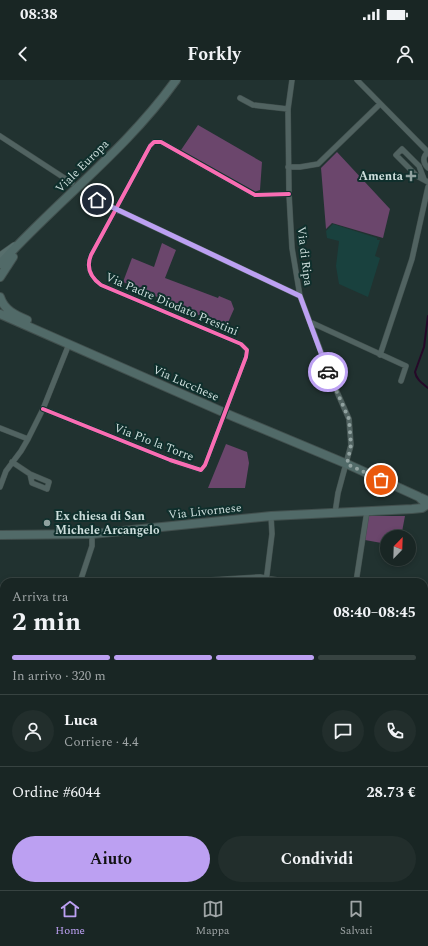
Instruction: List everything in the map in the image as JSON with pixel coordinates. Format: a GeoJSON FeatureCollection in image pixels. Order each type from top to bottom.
{"type":"FeatureCollection","features":[{"type":"Feature","properties":{"kind":"main road","name":"Viale Europa"},"geometry":{"type":"LineString","coordinates":[[0,262],[134,131],[176,80]]}},
{"type":"Feature","properties":{"kind":"main road"},"geometry":{"type":"LineString","coordinates":[[0,277],[6,266],[29,235]]}},
{"type":"Feature","properties":{"kind":"main road"},"geometry":{"type":"LineString","coordinates":[[0,297],[4,306],[11,312],[57,336],[69,344]]}},
{"type":"Feature","properties":{"kind":"main road","name":"Via Lucchese"},"geometry":{"type":"LineString","coordinates":[[0,314],[225,413],[347,464],[428,501]]}},
{"type":"Feature","properties":{"kind":"main road"},"geometry":{"type":"LineString","coordinates":[[412,509],[422,508],[425,506],[425,503],[419,497]]}},
{"type":"Feature","properties":{"kind":"main road","name":"Via Livornese"},"geometry":{"type":"LineString","coordinates":[[0,535],[92,534],[271,516],[412,509],[428,511]]}},
{"type":"Feature","properties":{"kind":"street","name":"Via di Ripa"},"geometry":{"type":"LineString","coordinates":[[292,80],[288,109],[288,167],[292,248],[300,296],[330,376],[349,419],[351,445],[338,493],[335,513]]}},
{"type":"Feature","properties":{"kind":"street"},"geometry":{"type":"LineString","coordinates":[[357,80],[428,152],[424,157],[428,168]]}},
{"type":"Feature","properties":{"kind":"street"},"geometry":{"type":"LineString","coordinates":[[240,98],[254,105],[288,109]]}},
{"type":"Feature","properties":{"kind":"street"},"geometry":{"type":"LineString","coordinates":[[288,167],[318,164],[380,104]]}},
{"type":"Feature","properties":{"kind":"street"},"geometry":{"type":"LineString","coordinates":[[0,136],[72,183]]}},
{"type":"Feature","properties":{"kind":"street","name":"Via Padre Diodato Prestini"},"geometry":{"type":"LineString","coordinates":[[247,350],[240,344],[103,286],[95,281],[91,274],[88,262],[150,146],[154,142],[161,142],[255,196],[289,194]]}},
{"type":"Feature","properties":{"kind":"street"},"geometry":{"type":"LineString","coordinates":[[402,149],[419,166],[426,180],[417,176],[396,155],[402,149]]}},
{"type":"Feature","properties":{"kind":"street"},"geometry":{"type":"LineString","coordinates":[[380,355],[412,259],[428,187]]}},
{"type":"Feature","properties":{"kind":"street"},"geometry":{"type":"LineString","coordinates":[[84,194],[300,296]]}},
{"type":"Feature","properties":{"kind":"street"},"geometry":{"type":"LineString","coordinates":[[310,322],[406,366],[401,381]]}},
{"type":"Feature","properties":{"kind":"street"},"geometry":{"type":"LineString","coordinates":[[0,487],[6,471],[28,439],[69,344]]}},
{"type":"Feature","properties":{"kind":"street","name":"Via Pio la Torre"},"geometry":{"type":"LineString","coordinates":[[42,409],[170,460],[201,470],[205,465],[225,413],[246,357],[247,350]]}},
{"type":"Feature","properties":{"kind":"street"},"geometry":{"type":"LineString","coordinates":[[0,428],[28,439]]}},
{"type":"Feature","properties":{"kind":"street"},"geometry":{"type":"LineString","coordinates":[[12,462],[30,474]]}},
{"type":"Feature","properties":{"kind":"street"},"geometry":{"type":"LineString","coordinates":[[357,578],[367,511]]}},
{"type":"Feature","properties":{"kind":"street"},"geometry":{"type":"LineString","coordinates":[[266,578],[272,534],[271,516]]}},
{"type":"Feature","properties":{"kind":"street"},"geometry":{"type":"LineString","coordinates":[[81,578],[92,546],[92,534]]}},
{"type":"Feature","properties":{"kind":"street"},"geometry":{"type":"LineString","coordinates":[[244,578],[262,578]]}},
{"type":"Feature","properties":{"kind":"shaded area"},"geometry":{"type":"Polygon","coordinates":[[[198,125],[262,162],[260,190],[254,192],[181,150],[198,125]]]}},
{"type":"Feature","properties":{"kind":"shaded area"},"geometry":{"type":"Polygon","coordinates":[[[337,152],[390,209],[383,238],[332,223],[326,229],[321,168],[337,152]]]}},
{"type":"Feature","properties":{"kind":"shaded area"},"geometry":{"type":"Polygon","coordinates":[[[333,224],[380,240],[375,256],[380,258],[368,297],[339,284],[336,266],[339,241],[327,238],[326,231],[333,224]]]}},
{"type":"Feature","properties":{"kind":"shaded area"},"geometry":{"type":"Polygon","coordinates":[[[162,243],[176,250],[165,278],[218,298],[219,296],[231,301],[234,309],[226,327],[123,282],[132,258],[154,267],[162,243]]]}},
{"type":"Feature","properties":{"kind":"shaded area"},"geometry":{"type":"Polygon","coordinates":[[[226,444],[247,452],[249,463],[245,488],[208,488],[226,444]]]}},
{"type":"Feature","properties":{"kind":"shaded area"},"geometry":{"type":"Polygon","coordinates":[[[368,516],[405,516],[402,530],[380,530],[380,543],[365,540],[368,516]]]}},
{"type":"Feature","properties":{"kind":"waterway"},"geometry":{"type":"LineString","coordinates":[[428,316],[424,347],[415,372],[418,379],[428,388]]}},
{"type":"Feature","properties":{"kind":"cycle path"},"geometry":{"type":"LineString","coordinates":[[43,409],[170,460],[201,470],[205,465],[246,357],[247,350],[241,344],[101,285],[94,279],[90,272],[89,264],[91,255],[150,146],[154,142],[161,142],[255,195],[289,194]]}},
{"type":"Feature","properties":{"kind":"way so far"},"geometry":{"type":"LineString","coordinates":[[328,372],[349,419],[351,445],[347,464],[381,480]]}},
{"type":"Feature","properties":{"kind":"place","name":"Amenta"},"geometry":{"type":"Point","coordinates":[411,176]}},
{"type":"Feature","properties":{"kind":"place","name":"Ex chiesa di San Michele Arcangelo"},"geometry":{"type":"Point","coordinates":[47,523]}},
{"type":"Feature","properties":{"kind":"route"},"geometry":{"type":"LineString","coordinates":[[97,200],[119,212],[300,296],[328,372]]}}]}
